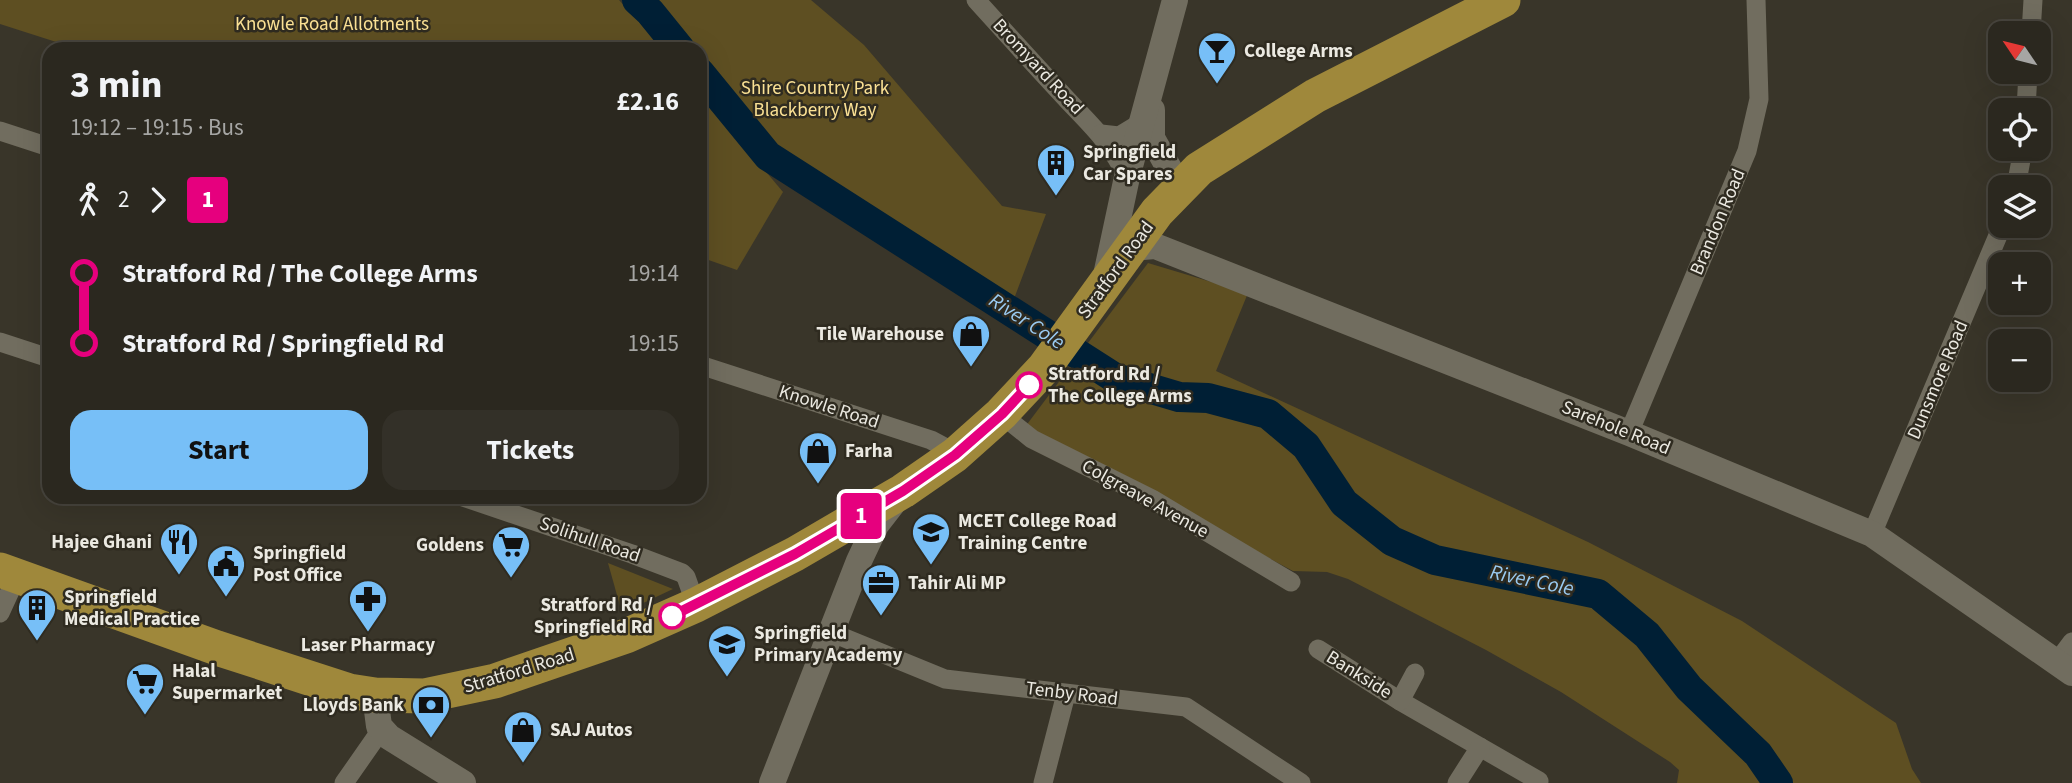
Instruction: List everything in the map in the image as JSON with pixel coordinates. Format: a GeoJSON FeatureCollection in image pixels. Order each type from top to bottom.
{"type":"FeatureCollection","features":[{"type":"Feature","properties":{"kind":"highway","name":"Stratford Road"},"geometry":{"type":"LineString","coordinates":[[9,573],[217,648],[342,689],[375,695],[424,696],[495,681],[626,636],[696,605],[795,554],[903,491],[955,455],[1002,414],[1052,358],[1157,212],[1199,169],[1315,96],[1503,0]]}},
{"type":"Feature","properties":{"kind":"street","name":"Bromyard Road"},"geometry":{"type":"LineString","coordinates":[[976,0],[1101,134],[1127,177]]}},
{"type":"Feature","properties":{"kind":"street"},"geometry":{"type":"LineString","coordinates":[[1103,289],[1127,177],[1175,0]]}},
{"type":"Feature","properties":{"kind":"street","name":"Brandon Road"},"geometry":{"type":"LineString","coordinates":[[1629,433],[1747,151],[1759,99],[1756,0]]}},
{"type":"Feature","properties":{"kind":"street"},"geometry":{"type":"LineString","coordinates":[[2032,21],[2033,0]]}},
{"type":"Feature","properties":{"kind":"street"},"geometry":{"type":"LineString","coordinates":[[1153,77],[1152,138],[1180,188]]}},
{"type":"Feature","properties":{"kind":"street"},"geometry":{"type":"LineString","coordinates":[[1101,134],[1119,136],[1142,122]]}},
{"type":"Feature","properties":{"kind":"street"},"geometry":{"type":"LineString","coordinates":[[0,131],[42,145]]}},
{"type":"Feature","properties":{"kind":"street","name":"Dunsmore Road"},"geometry":{"type":"LineString","coordinates":[[1872,534],[1997,238]]}},
{"type":"Feature","properties":{"kind":"street","name":"Sarehole Road"},"geometry":{"type":"LineString","coordinates":[[1131,248],[1155,246],[1629,433],[1872,534],[2067,659]]}},
{"type":"Feature","properties":{"kind":"street"},"geometry":{"type":"LineString","coordinates":[[0,342],[42,356]]}},
{"type":"Feature","properties":{"kind":"street","name":"Knowle Road"},"geometry":{"type":"LineString","coordinates":[[707,367],[930,440],[955,455]]}},
{"type":"Feature","properties":{"kind":"street","name":"Colgreave Avenue"},"geometry":{"type":"LineString","coordinates":[[1002,414],[1032,439],[1152,499],[1291,582]]}},
{"type":"Feature","properties":{"kind":"street"},"geometry":{"type":"LineString","coordinates":[[772,783],[830,632],[876,525],[903,491]]}},
{"type":"Feature","properties":{"kind":"street","name":"Solihull Road"},"geometry":{"type":"LineString","coordinates":[[484,504],[682,573],[696,605]]}},
{"type":"Feature","properties":{"kind":"street"},"geometry":{"type":"LineString","coordinates":[[0,613],[9,573]]}},
{"type":"Feature","properties":{"kind":"street","name":"Tenby Road"},"geometry":{"type":"LineString","coordinates":[[830,632],[945,679],[1186,707],[1301,783]]}},
{"type":"Feature","properties":{"kind":"street","name":"Bankside"},"geometry":{"type":"LineString","coordinates":[[1318,649],[1399,701],[1539,781]]}},
{"type":"Feature","properties":{"kind":"street","name":"Bankside"},"geometry":{"type":"LineString","coordinates":[[1399,701],[1415,673]]}},
{"type":"Feature","properties":{"kind":"street"},"geometry":{"type":"LineString","coordinates":[[1043,783],[1066,694]]}},
{"type":"Feature","properties":{"kind":"street"},"geometry":{"type":"LineString","coordinates":[[375,695],[381,730],[463,783]]}},
{"type":"Feature","properties":{"kind":"street"},"geometry":{"type":"LineString","coordinates":[[344,783],[381,730]]}},
{"type":"Feature","properties":{"kind":"street"},"geometry":{"type":"LineString","coordinates":[[1457,783],[1480,747]]}},
{"type":"Feature","properties":{"kind":"green space","name":"Knowle Road Allotments"},"geometry":{"type":"Polygon","coordinates":[[[0,0],[619,0],[658,42],[56,42],[0,24],[0,0]]]}},
{"type":"Feature","properties":{"kind":"green space","name":"Shire Country Park Blackberry Way"},"geometry":{"type":"Polygon","coordinates":[[[637,0],[811,0],[864,45],[1002,206],[1046,214],[1009,312],[768,156],[707,82],[707,42],[674,42],[637,0]]]}},
{"type":"Feature","properties":{"kind":"green space"},"geometry":{"type":"Polygon","coordinates":[[[707,101],[783,192],[737,270],[707,259],[707,101]]]}},
{"type":"Feature","properties":{"kind":"green space"},"geometry":{"type":"Polygon","coordinates":[[[1148,263],[1248,293],[1216,371],[1588,542],[1742,621],[1896,723],[1912,769],[1921,783],[1677,783],[1679,770],[1670,762],[1561,692],[1486,650],[1348,579],[1327,572],[1293,571],[1025,427],[1148,263]]]}},
{"type":"Feature","properties":{"kind":"green space"},"geometry":{"type":"Polygon","coordinates":[[[608,563],[673,589],[622,613],[608,563]]]}},
{"type":"Feature","properties":{"kind":"waterway","name":"River Cole"},"geometry":{"type":"LineString","coordinates":[[637,0],[674,42]]}},
{"type":"Feature","properties":{"kind":"waterway","name":"River Cole"},"geometry":{"type":"LineString","coordinates":[[707,82],[768,156],[1115,378],[1179,397],[1208,398],[1268,414],[1306,446],[1344,503],[1392,541],[1435,560],[1598,594],[1647,635],[1689,688],[1758,754],[1778,783]]}},
{"type":"Feature","properties":{"kind":"bus line","name":"1"},"geometry":{"type":"LineString","coordinates":[[672,616],[795,554],[903,491],[955,455],[1002,414],[1029,385]]}},
{"type":"Feature","properties":{"kind":"place","name":"College Arms"},"geometry":{"type":"Point","coordinates":[1217,85]}},
{"type":"Feature","properties":{"kind":"place","name":"Springfield Car Spares"},"geometry":{"type":"Point","coordinates":[1056,197]}},
{"type":"Feature","properties":{"kind":"place","name":"Tile Warehouse"},"geometry":{"type":"Point","coordinates":[971,368]}},
{"type":"Feature","properties":{"kind":"place","name":"Stratford Rd / The College Arms"},"geometry":{"type":"Point","coordinates":[1029,385]}},
{"type":"Feature","properties":{"kind":"place","name":"Farha"},"geometry":{"type":"Point","coordinates":[818,485]}},
{"type":"Feature","properties":{"kind":"place","name":"MCET College Road Training Centre"},"geometry":{"type":"Point","coordinates":[931,566]}},
{"type":"Feature","properties":{"kind":"place","name":"Hajee Ghani"},"geometry":{"type":"Point","coordinates":[179,576]}},
{"type":"Feature","properties":{"kind":"place","name":"Goldens"},"geometry":{"type":"Point","coordinates":[511,579]}},
{"type":"Feature","properties":{"kind":"place","name":"Springfield Post Office"},"geometry":{"type":"Point","coordinates":[226,598]}},
{"type":"Feature","properties":{"kind":"place","name":"Stratford Rd / Springfield Rd"},"geometry":{"type":"Point","coordinates":[672,616]}},
{"type":"Feature","properties":{"kind":"place","name":"Tahir Ali MP"},"geometry":{"type":"Point","coordinates":[881,617]}},
{"type":"Feature","properties":{"kind":"place","name":"Laser Pharmacy"},"geometry":{"type":"Point","coordinates":[368,633]}},
{"type":"Feature","properties":{"kind":"place","name":"Springfield Medical Practice"},"geometry":{"type":"Point","coordinates":[37,642]}},
{"type":"Feature","properties":{"kind":"place","name":"Springfield Primary Academy"},"geometry":{"type":"Point","coordinates":[727,678]}},
{"type":"Feature","properties":{"kind":"place","name":"Halal Supermarket"},"geometry":{"type":"Point","coordinates":[145,716]}},
{"type":"Feature","properties":{"kind":"place","name":"Lloyds Bank"},"geometry":{"type":"Point","coordinates":[431,739]}},
{"type":"Feature","properties":{"kind":"place","name":"SAJ Autos"},"geometry":{"type":"Point","coordinates":[523,764]}}]}
